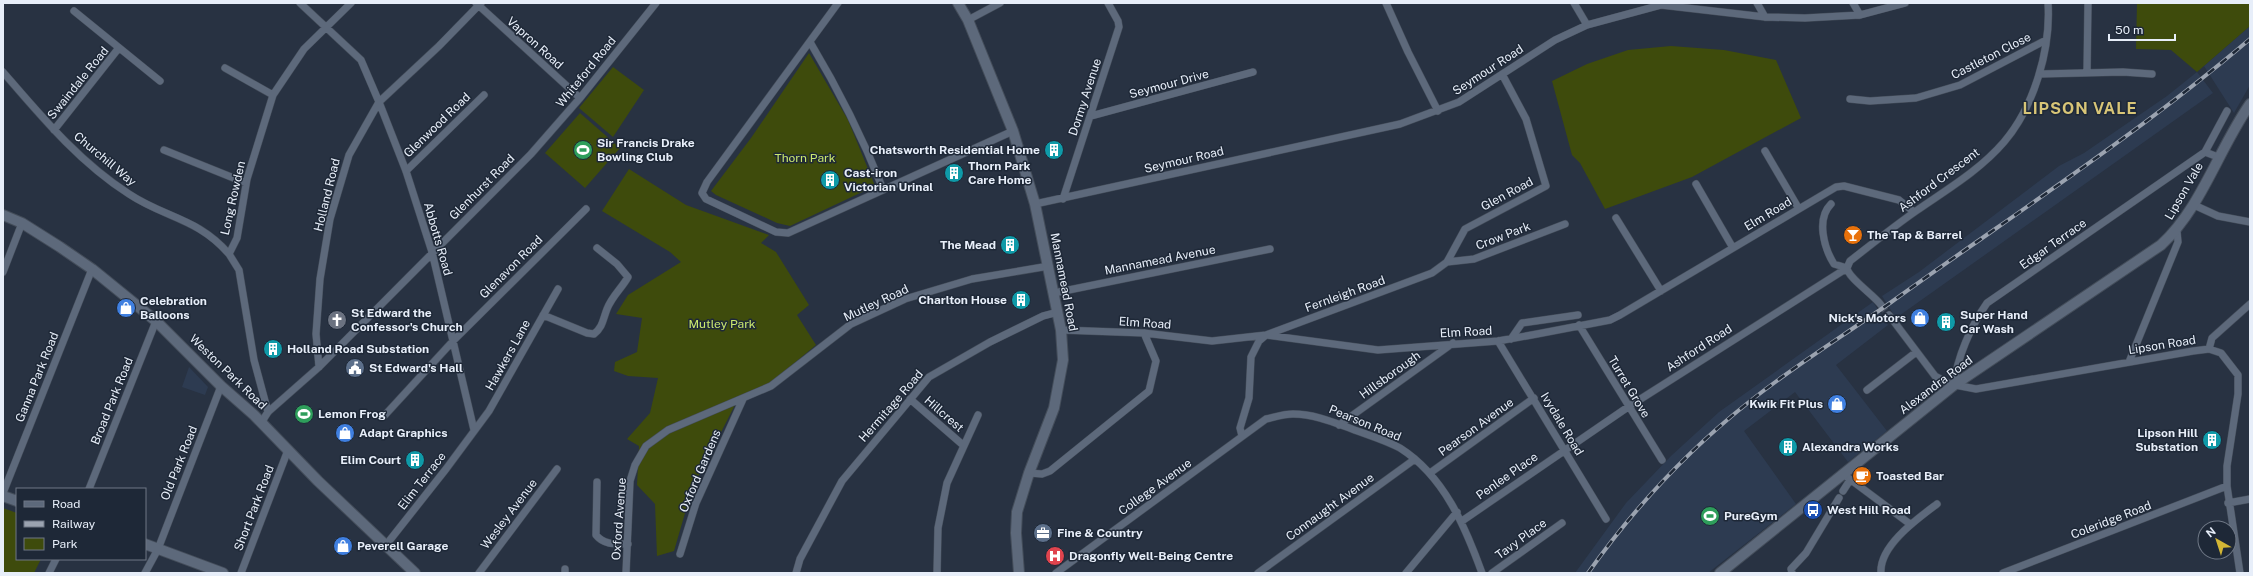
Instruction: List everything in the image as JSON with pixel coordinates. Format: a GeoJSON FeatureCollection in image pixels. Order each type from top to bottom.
{"type":"FeatureCollection","features":[{"type":"Feature","properties":{"kind":"main road","name":"Mannamead Road"},"geometry":{"type":"LineString","coordinates":[[958,3],[968,20],[1013,131],[1035,204],[1061,330],[1063,360],[1060,384],[1054,408],[1029,473],[1017,512],[1016,533],[1019,573]]}},
{"type":"Feature","properties":{"kind":"main road","name":"Lipson Vale"},"geometry":{"type":"LineString","coordinates":[[2176,230],[2194,205],[2218,157],[2250,104]]}},
{"type":"Feature","properties":{"kind":"main road","name":"Weston Park Road"},"geometry":{"type":"LineString","coordinates":[[3,215],[22,223],[92,269],[156,321],[221,386],[262,423],[415,573]]}},
{"type":"Feature","properties":{"kind":"main road","name":"Alexandra Road"},"geometry":{"type":"LineString","coordinates":[[1720,573],[1846,477],[1954,385],[2149,253],[2176,230]]}},
{"type":"Feature","properties":{"kind":"main road"},"geometry":{"type":"LineString","coordinates":[[3,496],[16,501]]}},
{"type":"Feature","properties":{"kind":"main road"},"geometry":{"type":"LineString","coordinates":[[146,544],[223,573]]}},
{"type":"Feature","properties":{"kind":"street"},"geometry":{"type":"LineString","coordinates":[[300,3],[324,27]]}},
{"type":"Feature","properties":{"kind":"street","name":"Long Rowden"},"geometry":{"type":"LineString","coordinates":[[268,412],[254,360],[239,270],[230,254],[236,238],[246,183],[273,95],[304,49],[324,27],[351,3]]}},
{"type":"Feature","properties":{"kind":"street","name":"Whiteford Road"},"geometry":{"type":"LineString","coordinates":[[531,154],[580,98],[656,3]]}},
{"type":"Feature","properties":{"kind":"street"},"geometry":{"type":"LineString","coordinates":[[838,3],[707,182],[702,193],[706,200],[780,234],[788,233],[1013,131]]}},
{"type":"Feature","properties":{"kind":"street"},"geometry":{"type":"LineString","coordinates":[[968,20],[1000,3]]}},
{"type":"Feature","properties":{"kind":"street","name":"Dormy Avenue"},"geometry":{"type":"LineString","coordinates":[[1063,199],[1119,28],[1118,21],[1108,3]]}},
{"type":"Feature","properties":{"kind":"street"},"geometry":{"type":"LineString","coordinates":[[1386,3],[1408,52],[1438,111]]}},
{"type":"Feature","properties":{"kind":"street"},"geometry":{"type":"LineString","coordinates":[[1574,3],[1586,25]]}},
{"type":"Feature","properties":{"kind":"street"},"geometry":{"type":"LineString","coordinates":[[1757,3],[1765,17]]}},
{"type":"Feature","properties":{"kind":"street"},"geometry":{"type":"LineString","coordinates":[[1853,3],[1860,15]]}},
{"type":"Feature","properties":{"kind":"street","name":"Seymour Road"},"geometry":{"type":"LineString","coordinates":[[1035,204],[1400,124],[1459,102],[1555,40],[1586,25],[1660,4],[1705,8],[1765,17],[1806,18],[1860,15],[1905,3]]}},
{"type":"Feature","properties":{"kind":"street","name":"Ashford Crescent"},"geometry":{"type":"LineString","coordinates":[[1847,268],[1850,261],[1914,212],[1977,168],[2005,141],[2027,105],[2040,74],[2046,40],[2048,3]]}},
{"type":"Feature","properties":{"kind":"street"},"geometry":{"type":"LineString","coordinates":[[2087,72],[2088,3]]}},
{"type":"Feature","properties":{"kind":"street","name":"Vapron Road"},"geometry":{"type":"LineString","coordinates":[[478,4],[580,98]]}},
{"type":"Feature","properties":{"kind":"street","name":"Holland Road"},"geometry":{"type":"LineString","coordinates":[[319,367],[316,334],[318,301],[330,219],[349,155],[379,102],[439,46],[478,4]]}},
{"type":"Feature","properties":{"kind":"street"},"geometry":{"type":"LineString","coordinates":[[74,11],[118,49],[160,81]]}},
{"type":"Feature","properties":{"kind":"street","name":"Abbotts Road"},"geometry":{"type":"LineString","coordinates":[[324,27],[361,60],[406,171],[432,252],[474,430]]}},
{"type":"Feature","properties":{"kind":"street","name":"Castleton Close"},"geometry":{"type":"LineString","coordinates":[[1850,99],[1870,101],[1916,98],[1960,85],[2046,40]]}},
{"type":"Feature","properties":{"kind":"street"},"geometry":{"type":"LineString","coordinates":[[810,42],[838,88],[860,132],[883,189]]}},
{"type":"Feature","properties":{"kind":"street","name":"Swaindale Road"},"geometry":{"type":"LineString","coordinates":[[54,130],[118,49]]}},
{"type":"Feature","properties":{"kind":"street"},"geometry":{"type":"LineString","coordinates":[[225,68],[273,95]]}},
{"type":"Feature","properties":{"kind":"street","name":"Churchill Way"},"geometry":{"type":"LineString","coordinates":[[3,72],[54,130],[75,151],[129,195],[198,227],[218,241],[230,254]]}},
{"type":"Feature","properties":{"kind":"street","name":"Seymour Drive"},"geometry":{"type":"LineString","coordinates":[[1091,116],[1253,72]]}},
{"type":"Feature","properties":{"kind":"street"},"geometry":{"type":"LineString","coordinates":[[2040,74],[2087,72],[2152,74]]}},
{"type":"Feature","properties":{"kind":"street","name":"Glen Road"},"geometry":{"type":"LineString","coordinates":[[1432,273],[1447,262],[1465,229],[1546,186],[1526,119],[1502,74]]}},
{"type":"Feature","properties":{"kind":"street","name":"Glenwood Road"},"geometry":{"type":"LineString","coordinates":[[406,171],[484,95]]}},
{"type":"Feature","properties":{"kind":"street","name":"Edgar Terrace"},"geometry":{"type":"LineString","coordinates":[[1954,385],[1956,369],[1978,315],[1987,303],[2205,152],[2227,111]]}},
{"type":"Feature","properties":{"kind":"street"},"geometry":{"type":"LineString","coordinates":[[164,150],[246,183]]}},
{"type":"Feature","properties":{"kind":"street"},"geometry":{"type":"LineString","coordinates":[[1765,151],[1799,209]]}},
{"type":"Feature","properties":{"kind":"street"},"geometry":{"type":"LineString","coordinates":[[2205,152],[2218,157]]}},
{"type":"Feature","properties":{"kind":"street","name":"Glenhurst Road"},"geometry":{"type":"LineString","coordinates":[[262,423],[268,412],[319,367],[531,154]]}},
{"type":"Feature","properties":{"kind":"street"},"geometry":{"type":"LineString","coordinates":[[1696,184],[1733,248]]}},
{"type":"Feature","properties":{"kind":"street","name":"Elm Road"},"geometry":{"type":"LineString","coordinates":[[1061,330],[1144,333],[1212,341],[1266,335],[1378,350],[1453,343],[1498,341],[1610,320],[1836,187],[1844,186],[1899,200],[1914,212]]}},
{"type":"Feature","properties":{"kind":"street"},"geometry":{"type":"LineString","coordinates":[[1831,204],[1826,211],[1823,237],[1834,264],[1847,268],[1849,275],[1872,293],[1882,304]]}},
{"type":"Feature","properties":{"kind":"street"},"geometry":{"type":"LineString","coordinates":[[2194,205],[2218,216],[2250,222]]}},
{"type":"Feature","properties":{"kind":"street","name":"Glenavon Road"},"geometry":{"type":"LineString","coordinates":[[385,415],[453,341],[586,209]]}},
{"type":"Feature","properties":{"kind":"street"},"geometry":{"type":"LineString","coordinates":[[1616,218],[1661,291]]}},
{"type":"Feature","properties":{"kind":"street"},"geometry":{"type":"LineString","coordinates":[[3,272],[22,223]]}},
{"type":"Feature","properties":{"kind":"street","name":"Crow Park"},"geometry":{"type":"LineString","coordinates":[[1447,262],[1474,259],[1565,224]]}},
{"type":"Feature","properties":{"kind":"street","name":"Lipson Vale"},"geometry":{"type":"LineString","coordinates":[[2130,362],[2178,242],[2176,230]]}},
{"type":"Feature","properties":{"kind":"street"},"geometry":{"type":"LineString","coordinates":[[543,315],[587,333],[594,334],[599,329],[614,294],[628,276],[617,264],[597,248]]}},
{"type":"Feature","properties":{"kind":"street","name":"Mannamead Avenue"},"geometry":{"type":"LineString","coordinates":[[1054,293],[1270,249]]}},
{"type":"Feature","properties":{"kind":"street","name":"Mutley Road"},"geometry":{"type":"LineString","coordinates":[[732,404],[771,386],[851,324],[905,299],[972,279],[1049,266]]}},
{"type":"Feature","properties":{"kind":"street","name":"Ashford Road"},"geometry":{"type":"LineString","coordinates":[[1565,449],[1628,407],[1847,268]]}},
{"type":"Feature","properties":{"kind":"street","name":"Ganna Park Road"},"geometry":{"type":"LineString","coordinates":[[3,493],[92,269]]}},
{"type":"Feature","properties":{"kind":"street","name":"Fernleigh Road"},"geometry":{"type":"LineString","coordinates":[[1266,335],[1432,273]]}},
{"type":"Feature","properties":{"kind":"street","name":"Hawkers Lane"},"geometry":{"type":"LineString","coordinates":[[474,430],[502,390],[558,289]]}},
{"type":"Feature","properties":{"kind":"street"},"geometry":{"type":"LineString","coordinates":[[2209,349],[2212,338],[2250,304]]}},
{"type":"Feature","properties":{"kind":"street","name":"Hermitage Road"},"geometry":{"type":"LineString","coordinates":[[796,573],[800,559],[842,481],[929,377],[990,342],[1043,316],[1058,312]]}},
{"type":"Feature","properties":{"kind":"street"},"geometry":{"type":"LineString","coordinates":[[1511,339],[1522,324],[1578,314]]}},
{"type":"Feature","properties":{"kind":"street","name":"Lipson Road"},"geometry":{"type":"LineString","coordinates":[[1889,315],[1915,352],[1935,376],[1954,385],[1976,389],[2209,349],[2221,353],[2238,375],[2238,394],[2227,466],[2227,486],[2228,503],[2240,573]]}},
{"type":"Feature","properties":{"kind":"street","name":"Broad Park Road"},"geometry":{"type":"LineString","coordinates":[[89,488],[156,321]]}},
{"type":"Feature","properties":{"kind":"street","name":"Turret Grove"},"geometry":{"type":"LineString","coordinates":[[1579,325],[1628,407],[1662,460]]}},
{"type":"Feature","properties":{"kind":"street"},"geometry":{"type":"LineString","coordinates":[[1029,473],[1042,474],[1050,471],[1149,391],[1156,361],[1144,333]]}},
{"type":"Feature","properties":{"kind":"street"},"geometry":{"type":"LineString","coordinates":[[1242,436],[1240,428],[1249,398],[1251,357],[1258,341],[1266,335]]}},
{"type":"Feature","properties":{"kind":"street","name":"Ivydale Road"},"geometry":{"type":"LineString","coordinates":[[1498,341],[1565,449],[1606,519]]}},
{"type":"Feature","properties":{"kind":"street","name":"Hillsborough"},"geometry":{"type":"LineString","coordinates":[[1339,425],[1453,343]]}},
{"type":"Feature","properties":{"kind":"street"},"geometry":{"type":"LineString","coordinates":[[1867,390],[1915,352]]}},
{"type":"Feature","properties":{"kind":"street","name":"Old Park Road"},"geometry":{"type":"LineString","coordinates":[[145,573],[158,549],[221,386]]}},
{"type":"Feature","properties":{"kind":"street","name":"Pearson Avenue"},"geometry":{"type":"LineString","coordinates":[[1430,472],[1534,398]]}},
{"type":"Feature","properties":{"kind":"street","name":"Oxford Gardens"},"geometry":{"type":"LineString","coordinates":[[680,554],[696,503],[743,399]]}},
{"type":"Feature","properties":{"kind":"street","name":"Hillcrest"},"geometry":{"type":"LineString","coordinates":[[910,399],[963,445]]}},
{"type":"Feature","properties":{"kind":"street","name":"Oxford Avenue"},"geometry":{"type":"LineString","coordinates":[[626,573],[630,481],[635,465],[646,446],[668,430],[732,404]]}},
{"type":"Feature","properties":{"kind":"street","name":"Pearson Road"},"geometry":{"type":"LineString","coordinates":[[1266,419],[1293,414],[1321,417],[1394,445],[1415,459],[1430,472],[1457,512],[1462,521],[1482,573]]}},
{"type":"Feature","properties":{"kind":"street"},"geometry":{"type":"LineString","coordinates":[[937,573],[938,528],[947,483],[963,445],[978,415]]}},
{"type":"Feature","properties":{"kind":"street","name":"College Avenue"},"geometry":{"type":"LineString","coordinates":[[1056,573],[1266,419]]}},
{"type":"Feature","properties":{"kind":"street","name":"Elim Terrace"},"geometry":{"type":"LineString","coordinates":[[386,544],[474,430]]}},
{"type":"Feature","properties":{"kind":"street","name":"Penlee Place"},"geometry":{"type":"LineString","coordinates":[[1462,521],[1565,449]]}},
{"type":"Feature","properties":{"kind":"street","name":"Short Park Road"},"geometry":{"type":"LineString","coordinates":[[241,573],[288,450]]}},
{"type":"Feature","properties":{"kind":"street","name":"Connaught Avenue"},"geometry":{"type":"LineString","coordinates":[[1258,573],[1415,459]]}},
{"type":"Feature","properties":{"kind":"street","name":"Wesley Avenue"},"geometry":{"type":"LineString","coordinates":[[479,573],[557,469]]}},
{"type":"Feature","properties":{"kind":"street"},"geometry":{"type":"LineString","coordinates":[[1792,573],[1791,569],[1806,553],[1841,494],[1846,477],[1910,524]]}},
{"type":"Feature","properties":{"kind":"street"},"geometry":{"type":"LineString","coordinates":[[597,482],[596,535],[600,540],[609,544],[628,544]]}},
{"type":"Feature","properties":{"kind":"street","name":"Coleridge Road"},"geometry":{"type":"LineString","coordinates":[[2003,573],[2227,486]]}},
{"type":"Feature","properties":{"kind":"street"},"geometry":{"type":"LineString","coordinates":[[2228,503],[2250,499]]}},
{"type":"Feature","properties":{"kind":"street"},"geometry":{"type":"LineString","coordinates":[[1881,573],[1884,557],[1910,524],[1937,504]]}},
{"type":"Feature","properties":{"kind":"street"},"geometry":{"type":"LineString","coordinates":[[1406,573],[1457,512]]}},
{"type":"Feature","properties":{"kind":"street","name":"Tavy Place"},"geometry":{"type":"LineString","coordinates":[[1492,573],[1562,523]]}},
{"type":"Feature","properties":{"kind":"street"},"geometry":{"type":"LineString","coordinates":[[49,573],[56,560]]}},
{"type":"Feature","properties":{"kind":"shaded area"},"geometry":{"type":"Polygon","coordinates":[[[2250,26],[2250,85],[2234,113],[2204,66],[2250,26]]]}},
{"type":"Feature","properties":{"kind":"shaded area"},"geometry":{"type":"Polygon","coordinates":[[[2197,72],[2213,93],[1896,318],[1882,296],[1919,272],[2059,166],[2084,153],[2167,96],[2197,72]]]}},
{"type":"Feature","properties":{"kind":"shaded area"},"geometry":{"type":"Polygon","coordinates":[[[1873,302],[1888,325],[1836,365],[1887,431],[1848,462],[1795,392],[1744,431],[1796,504],[1708,573],[1575,573],[1626,503],[1671,456],[1719,412],[1873,302]]]}},
{"type":"Feature","properties":{"kind":"shaded area"},"geometry":{"type":"Polygon","coordinates":[[[189,367],[208,387],[205,395],[182,387],[189,367]]]}},
{"type":"Feature","properties":{"kind":"green space"},"geometry":{"type":"Polygon","coordinates":[[[2137,3],[2250,3],[2250,26],[2197,72],[2171,50],[2136,49],[2137,3]]]}},
{"type":"Feature","properties":{"kind":"green space"},"geometry":{"type":"Polygon","coordinates":[[[1671,46],[1724,50],[1776,60],[1801,118],[1692,177],[1605,209],[1580,163],[1572,155],[1552,81],[1587,64],[1628,50],[1671,46]]]}},
{"type":"Feature","properties":{"kind":"green space","name":"Thorn Park"},"geometry":{"type":"Polygon","coordinates":[[[809,53],[848,120],[875,186],[790,226],[777,223],[716,195],[711,191],[751,138],[809,53]]]}},
{"type":"Feature","properties":{"kind":"green space"},"geometry":{"type":"Polygon","coordinates":[[[613,67],[644,90],[613,137],[579,108],[613,67]]]}},
{"type":"Feature","properties":{"kind":"green space","name":"Sir Francis Drake Bowling Club"},"geometry":{"type":"Polygon","coordinates":[[[580,113],[620,148],[585,188],[545,153],[580,113]]]}},
{"type":"Feature","properties":{"kind":"green space","name":"Mutley Park"},"geometry":{"type":"Polygon","coordinates":[[[629,169],[686,205],[769,235],[761,243],[776,252],[809,305],[797,315],[816,345],[769,384],[738,399],[692,489],[674,551],[657,556],[655,504],[637,485],[639,446],[627,439],[650,413],[658,378],[628,376],[614,371],[615,362],[637,352],[642,318],[616,314],[628,295],[681,262],[670,252],[602,211],[629,169]]]}},
{"type":"Feature","properties":{"kind":"green space"},"geometry":{"type":"Polygon","coordinates":[[[3,508],[16,513],[16,560],[40,560],[34,573],[3,573],[3,508]]]}},
{"type":"Feature","properties":{"kind":"tunnel"},"geometry":{"type":"LineString","coordinates":[[1881,305],[1889,315]]}},
{"type":"Feature","properties":{"kind":"railway"},"geometry":{"type":"LineString","coordinates":[[1588,573],[1624,526],[1662,482],[1704,440],[1749,402],[1801,364],[2073,175],[2163,109],[2250,39]]}},
{"type":"Feature","properties":{"kind":"place","name":"Sir Francis Drake Bowling Club"},"geometry":{"type":"Point","coordinates":[583,150]}},
{"type":"Feature","properties":{"kind":"place","name":"Chatsworth Residential Home"},"geometry":{"type":"Point","coordinates":[1054,150]}},
{"type":"Feature","properties":{"kind":"place","name":"Thorn Park Care Home"},"geometry":{"type":"Point","coordinates":[954,173]}},
{"type":"Feature","properties":{"kind":"place","name":"Cast-iron Victorian Urinal"},"geometry":{"type":"Point","coordinates":[830,180]}},
{"type":"Feature","properties":{"kind":"place","name":"The Tap & Barrel"},"geometry":{"type":"Point","coordinates":[1853,235]}},
{"type":"Feature","properties":{"kind":"place","name":"The Mead"},"geometry":{"type":"Point","coordinates":[1010,245]}},
{"type":"Feature","properties":{"kind":"place","name":"Charlton House"},"geometry":{"type":"Point","coordinates":[1021,300]}},
{"type":"Feature","properties":{"kind":"place","name":"Celebration Balloons"},"geometry":{"type":"Point","coordinates":[126,308]}},
{"type":"Feature","properties":{"kind":"place","name":"Nick's Motors"},"geometry":{"type":"Point","coordinates":[1920,318]}},
{"type":"Feature","properties":{"kind":"place","name":"St Edward the Confessor's Church"},"geometry":{"type":"Point","coordinates":[337,320]}},
{"type":"Feature","properties":{"kind":"place","name":"Super Hand Car Wash"},"geometry":{"type":"Point","coordinates":[1946,322]}},
{"type":"Feature","properties":{"kind":"place","name":"Holland Road Substation"},"geometry":{"type":"Point","coordinates":[273,349]}},
{"type":"Feature","properties":{"kind":"place","name":"St Edward's Hall"},"geometry":{"type":"Point","coordinates":[355,368]}},
{"type":"Feature","properties":{"kind":"place","name":"Kwik Fit Plus"},"geometry":{"type":"Point","coordinates":[1837,404]}},
{"type":"Feature","properties":{"kind":"place","name":"Lemon Frog"},"geometry":{"type":"Point","coordinates":[304,414]}},
{"type":"Feature","properties":{"kind":"place","name":"Adapt Graphics"},"geometry":{"type":"Point","coordinates":[345,433]}},
{"type":"Feature","properties":{"kind":"place","name":"Lipson Hill Substation"},"geometry":{"type":"Point","coordinates":[2212,440]}},
{"type":"Feature","properties":{"kind":"place","name":"Alexandra Works"},"geometry":{"type":"Point","coordinates":[1788,447]}},
{"type":"Feature","properties":{"kind":"place","name":"Elim Court"},"geometry":{"type":"Point","coordinates":[415,460]}},
{"type":"Feature","properties":{"kind":"place","name":"Toasted Bar"},"geometry":{"type":"Point","coordinates":[1862,476]}},
{"type":"Feature","properties":{"kind":"place","name":"West Hill Road"},"geometry":{"type":"Point","coordinates":[1813,510]}},
{"type":"Feature","properties":{"kind":"place","name":"PureGym"},"geometry":{"type":"Point","coordinates":[1710,516]}},
{"type":"Feature","properties":{"kind":"place","name":"Fine & Country"},"geometry":{"type":"Point","coordinates":[1043,533]}},
{"type":"Feature","properties":{"kind":"place","name":"Peverell Garage"},"geometry":{"type":"Point","coordinates":[343,546]}},
{"type":"Feature","properties":{"kind":"place","name":"Dragonfly Well-Being Centre"},"geometry":{"type":"Point","coordinates":[1055,556]}},
{"type":"Feature","properties":{"kind":"district","name":"LIPSON VALE"},"geometry":{"type":"Point","coordinates":[2080,108]}}]}
